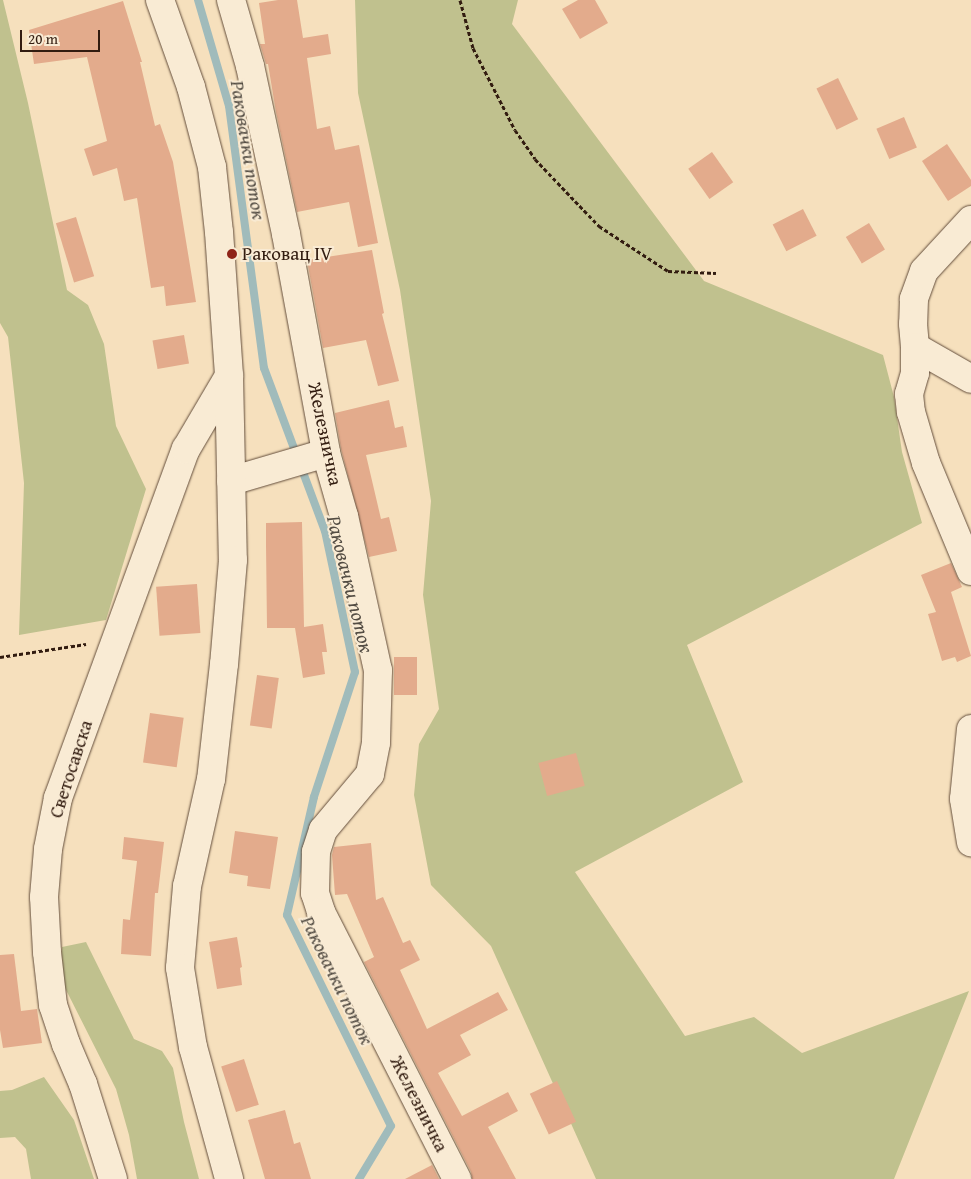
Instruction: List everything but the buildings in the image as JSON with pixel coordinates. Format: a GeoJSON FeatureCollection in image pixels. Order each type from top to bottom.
{"type":"FeatureCollection","features":[{"type":"Feature","properties":{"kind":"street"},"geometry":{"type":"LineString","coordinates":[[160,0],[191,87],[212,166],[219,232],[229,376],[234,560],[211,779],[187,886],[180,968],[193,1047],[229,1179]]}},
{"type":"Feature","properties":{"kind":"street","name":"Железничка"},"geometry":{"type":"LineString","coordinates":[[231,0],[250,66],[271,163],[326,453],[344,516],[378,670],[376,734],[370,774],[323,830],[316,852],[315,893],[321,912],[457,1179]]}},
{"type":"Feature","properties":{"kind":"street"},"geometry":{"type":"LineString","coordinates":[[971,220],[924,271],[917,285],[914,299],[913,324],[916,346],[915,373],[909,394],[911,412],[926,463],[971,571]]}},
{"type":"Feature","properties":{"kind":"street"},"geometry":{"type":"LineString","coordinates":[[916,346],[971,379]]}},
{"type":"Feature","properties":{"kind":"street","name":"Светосавска"},"geometry":{"type":"LineString","coordinates":[[113,1179],[83,1084],[53,1005],[47,952],[44,897],[48,850],[58,798],[186,449],[229,376]]}},
{"type":"Feature","properties":{"kind":"street"},"geometry":{"type":"LineString","coordinates":[[231,481],[326,453]]}},
{"type":"Feature","properties":{"kind":"street"},"geometry":{"type":"LineString","coordinates":[[971,729],[964,799],[971,842]]}},
{"type":"Feature","properties":{"kind":"path"},"geometry":{"type":"LineString","coordinates":[[460,0],[474,48],[515,130],[536,159],[575,201],[599,226],[668,271],[716,273]]}},
{"type":"Feature","properties":{"kind":"path"},"geometry":{"type":"LineString","coordinates":[[0,657],[116,640]]}},
{"type":"Feature","properties":{"kind":"green space"},"geometry":{"type":"Polygon","coordinates":[[[0,0],[3,0],[28,103],[67,290],[88,305],[104,344],[116,426],[146,489],[106,620],[19,635],[24,483],[8,337],[0,323],[0,0]]]}},
{"type":"Feature","properties":{"kind":"green space"},"geometry":{"type":"Polygon","coordinates":[[[355,0],[518,0],[512,24],[704,281],[883,355],[894,397],[902,452],[922,523],[687,645],[743,782],[575,872],[685,1036],[754,1017],[802,1053],[969,991],[894,1179],[596,1179],[491,946],[431,885],[414,795],[419,744],[439,709],[423,595],[431,501],[400,290],[358,93],[355,0]]]}},
{"type":"Feature","properties":{"kind":"green space"},"geometry":{"type":"Polygon","coordinates":[[[86,942],[134,1039],[162,1051],[173,1068],[184,1122],[199,1179],[137,1179],[129,1135],[116,1089],[59,976],[62,947],[86,942]]]}},
{"type":"Feature","properties":{"kind":"green space"},"geometry":{"type":"Polygon","coordinates":[[[44,1077],[74,1120],[94,1179],[31,1179],[26,1149],[15,1137],[0,1138],[0,1091],[12,1090],[44,1077]]]}},
{"type":"Feature","properties":{"kind":"waterway","name":"Раковачки поток"},"geometry":{"type":"LineString","coordinates":[[198,0],[229,106],[264,368],[325,531],[355,672],[314,797],[287,915],[391,1126],[359,1179]]}},
{"type":"Feature","properties":{"kind":"place","name":"Раковац IV"},"geometry":{"type":"Point","coordinates":[232,254]}}]}
